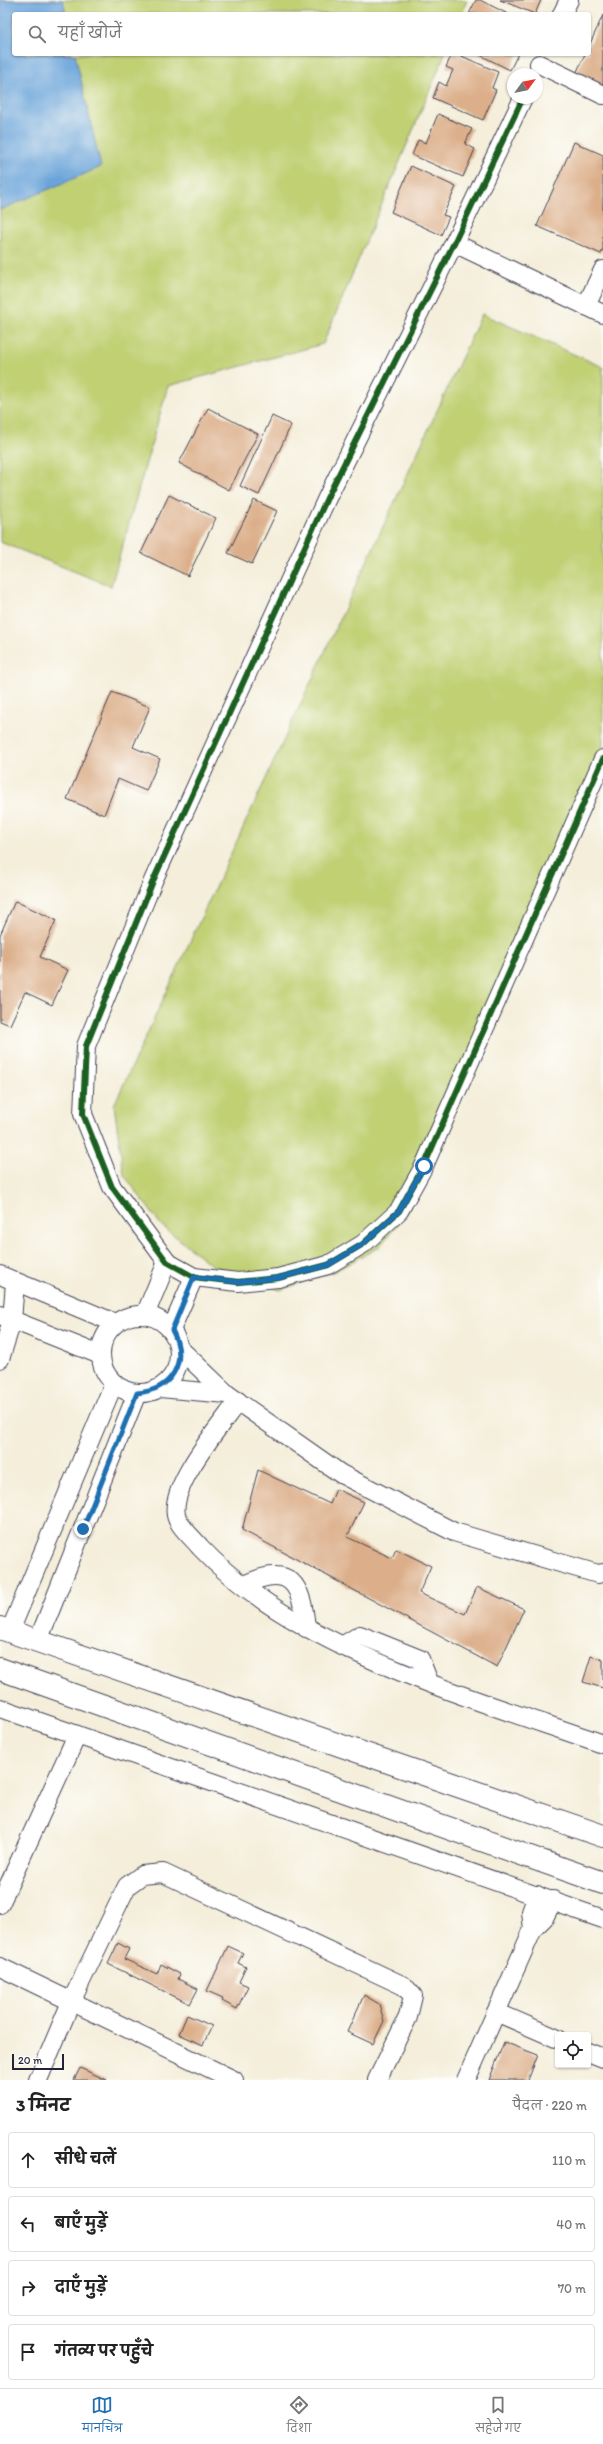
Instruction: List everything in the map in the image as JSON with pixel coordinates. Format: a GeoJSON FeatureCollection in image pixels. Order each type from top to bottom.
{"type":"FeatureCollection","features":[{"type":"Feature","properties":{"kind":"street"},"geometry":{"type":"LineString","coordinates":[[563,12],[569,0]]}},
{"type":"Feature","properties":{"kind":"street"},"geometry":{"type":"LineString","coordinates":[[539,64],[603,95]]}},
{"type":"Feature","properties":{"kind":"street"},"geometry":{"type":"LineString","coordinates":[[520,104],[454,243],[314,526],[153,881],[86,1046],[83,1114],[112,1187],[167,1262],[194,1277],[238,1282],[278,1278],[328,1265],[363,1244],[399,1211],[424,1166],[603,759]]}},
{"type":"Feature","properties":{"kind":"street"},"geometry":{"type":"LineString","coordinates":[[454,243],[603,314]]}},
{"type":"Feature","properties":{"kind":"street"},"geometry":{"type":"LineString","coordinates":[[586,306],[603,270]]}},
{"type":"Feature","properties":{"kind":"street"},"geometry":{"type":"LineString","coordinates":[[145,1315],[167,1262]]}},
{"type":"Feature","properties":{"kind":"street"},"geometry":{"type":"LineString","coordinates":[[172,1330],[194,1277]]}},
{"type":"Feature","properties":{"kind":"street"},"geometry":{"type":"LineString","coordinates":[[0,1359],[6,1318],[8,1278],[115,1323]]}},
{"type":"Feature","properties":{"kind":"street"},"geometry":{"type":"LineString","coordinates":[[135,1314],[145,1315],[155,1318],[172,1330],[178,1348],[179,1360],[169,1381],[160,1388],[149,1392],[137,1393],[125,1390],[114,1383],[102,1365],[100,1355],[102,1343],[107,1332],[115,1323],[135,1314]]}},
{"type":"Feature","properties":{"kind":"street"},"geometry":{"type":"LineString","coordinates":[[6,1318],[100,1355]]}},
{"type":"Feature","properties":{"kind":"street"},"geometry":{"type":"LineString","coordinates":[[178,1348],[233,1398],[341,1474],[454,1532],[598,1574],[603,1573]]}},
{"type":"Feature","properties":{"kind":"street"},"geometry":{"type":"LineString","coordinates":[[114,1383],[58,1517],[5,1629],[603,1836]]}},
{"type":"Feature","properties":{"kind":"street"},"geometry":{"type":"LineString","coordinates":[[160,1388],[233,1398]]}},
{"type":"Feature","properties":{"kind":"street"},"geometry":{"type":"LineString","coordinates":[[38,1641],[137,1393]]}},
{"type":"Feature","properties":{"kind":"street"},"geometry":{"type":"LineString","coordinates":[[233,1398],[191,1465],[175,1504],[176,1516],[185,1530],[211,1558],[244,1585],[306,1628],[342,1646],[360,1635],[420,1659],[429,1682],[603,1744]]}},
{"type":"Feature","properties":{"kind":"street"},"geometry":{"type":"LineString","coordinates":[[58,1517],[83,1529]]}},
{"type":"Feature","properties":{"kind":"street"},"geometry":{"type":"LineString","coordinates":[[244,1585],[270,1575],[282,1577],[292,1583],[298,1589],[302,1599],[306,1628]]}},
{"type":"Feature","properties":{"kind":"street"},"geometry":{"type":"LineString","coordinates":[[0,1669],[603,1883]]}},
{"type":"Feature","properties":{"kind":"street"},"geometry":{"type":"LineString","coordinates":[[0,1708],[603,1919]]}},
{"type":"Feature","properties":{"kind":"street"},"geometry":{"type":"LineString","coordinates":[[0,1904],[77,1735]]}},
{"type":"Feature","properties":{"kind":"street"},"geometry":{"type":"LineString","coordinates":[[38,2080],[71,2002],[127,1886],[142,1875],[163,1873],[404,1986],[413,1996],[408,2017],[377,2080]]}},
{"type":"Feature","properties":{"kind":"street"},"geometry":{"type":"LineString","coordinates":[[466,2080],[533,1929],[531,1912],[544,1898]]}},
{"type":"Feature","properties":{"kind":"street"},"geometry":{"type":"LineString","coordinates":[[0,1967],[71,2002],[208,2075],[234,2080]]}},
{"type":"Feature","properties":{"kind":"street"},"geometry":{"type":"LineString","coordinates":[[496,2012],[555,2038]]}},
{"type":"Feature","properties":{"kind":"street"},"geometry":{"type":"LineString","coordinates":[[591,2053],[603,2058]]}},
{"type":"Feature","properties":{"kind":"green space"},"geometry":{"type":"Polygon","coordinates":[[[0,0],[467,0],[463,12],[12,12],[12,56],[444,56],[323,344],[168,386],[111,586],[0,542],[0,0]]]}},
{"type":"Feature","properties":{"kind":"green space"},"geometry":{"type":"Polygon","coordinates":[[[482,314],[603,367],[603,748],[406,1214],[379,1247],[335,1271],[280,1290],[213,1266],[161,1225],[124,1175],[114,1105],[482,314]]]}},
{"type":"Feature","properties":{"kind":"water"},"geometry":{"type":"Polygon","coordinates":[[[0,0],[63,0],[66,12],[12,12],[12,56],[75,56],[101,167],[0,210],[0,0]]]}},
{"type":"Feature","properties":{"kind":"building"},"geometry":{"type":"Polygon","coordinates":[[[476,0],[480,0],[504,12],[470,12],[476,0]]]}},
{"type":"Feature","properties":{"kind":"building"},"geometry":{"type":"Polygon","coordinates":[[[500,0],[541,0],[536,12],[530,12],[500,0]]]}},
{"type":"Feature","properties":{"kind":"building"},"geometry":{"type":"Polygon","coordinates":[[[603,15],[603,91],[574,78],[584,56],[591,56],[591,42],[603,15]]]}},
{"type":"Feature","properties":{"kind":"building"},"geometry":{"type":"Polygon","coordinates":[[[451,56],[462,56],[498,72],[492,88],[496,90],[483,120],[433,98],[439,82],[446,86],[453,70],[446,67],[451,56]]]}},
{"type":"Feature","properties":{"kind":"building"},"geometry":{"type":"Polygon","coordinates":[[[482,56],[517,56],[511,68],[507,68],[482,56]]]}},
{"type":"Feature","properties":{"kind":"building"},"geometry":{"type":"Polygon","coordinates":[[[438,114],[472,129],[465,144],[475,149],[463,177],[412,155],[418,140],[426,143],[438,114]]]}},
{"type":"Feature","properties":{"kind":"building"},"geometry":{"type":"Polygon","coordinates":[[[574,142],[603,155],[603,249],[601,254],[537,226],[574,142]]]}},
{"type":"Feature","properties":{"kind":"building"},"geometry":{"type":"Polygon","coordinates":[[[411,166],[456,187],[443,215],[449,217],[441,235],[391,212],[411,166]]]}},
{"type":"Feature","properties":{"kind":"building"},"geometry":{"type":"Polygon","coordinates":[[[208,408],[258,434],[229,490],[179,463],[208,408]]]}},
{"type":"Feature","properties":{"kind":"building"},"geometry":{"type":"Polygon","coordinates":[[[272,416],[291,425],[259,495],[240,486],[272,416]]]}},
{"type":"Feature","properties":{"kind":"building"},"geometry":{"type":"Polygon","coordinates":[[[169,495],[216,518],[188,576],[141,553],[169,495]]]}},
{"type":"Feature","properties":{"kind":"building"},"geometry":{"type":"Polygon","coordinates":[[[254,500],[277,511],[252,564],[228,553],[254,500]]]}},
{"type":"Feature","properties":{"kind":"building"},"geometry":{"type":"Polygon","coordinates":[[[112,692],[150,707],[133,747],[160,759],[146,791],[118,779],[104,815],[67,799],[112,692]]]}},
{"type":"Feature","properties":{"kind":"building"},"geometry":{"type":"Polygon","coordinates":[[[15,901],[56,920],[40,957],[68,970],[52,1005],[25,992],[10,1025],[0,1021],[0,935],[15,901]]]}},
{"type":"Feature","properties":{"kind":"building"},"geometry":{"type":"Polygon","coordinates":[[[258,1470],[330,1504],[336,1489],[364,1502],[347,1537],[392,1558],[396,1549],[431,1566],[419,1593],[465,1614],[477,1587],[524,1609],[497,1667],[242,1530],[258,1470]]]}},
{"type":"Feature","properties":{"kind":"building"},"geometry":{"type":"Polygon","coordinates":[[[591,1656],[603,1660],[603,1688],[583,1682],[591,1656]]]}},
{"type":"Feature","properties":{"kind":"building"},"geometry":{"type":"Polygon","coordinates":[[[118,1943],[129,1949],[124,1959],[157,1974],[161,1964],[180,1974],[178,1979],[198,1989],[190,2004],[108,1964],[118,1943]]]}},
{"type":"Feature","properties":{"kind":"building"},"geometry":{"type":"Polygon","coordinates":[[[228,1946],[243,1953],[238,1963],[246,1967],[239,1982],[248,1986],[237,2009],[222,2001],[223,1998],[207,1991],[228,1946]]]}},
{"type":"Feature","properties":{"kind":"building"},"geometry":{"type":"Polygon","coordinates":[[[364,1995],[379,2004],[384,2021],[373,2044],[347,2032],[364,1995]]]}},
{"type":"Feature","properties":{"kind":"building"},"geometry":{"type":"Polygon","coordinates":[[[187,2015],[212,2026],[203,2045],[179,2034],[187,2015]]]}},
{"type":"Feature","properties":{"kind":"building"},"geometry":{"type":"Polygon","coordinates":[[[504,2042],[538,2055],[528,2080],[489,2080],[504,2042]]]}},
{"type":"Feature","properties":{"kind":"building"},"geometry":{"type":"Polygon","coordinates":[[[80,2068],[107,2080],[74,2080],[80,2068]]]}},
{"type":"Feature","properties":{"kind":"cycle path"},"geometry":{"type":"LineString","coordinates":[[520,104],[454,243],[327,498],[153,881],[86,1046],[83,1114],[112,1187],[167,1262],[194,1277],[238,1282],[278,1278],[328,1265],[363,1244],[399,1211],[424,1166],[603,759]]}},
{"type":"Feature","properties":{"kind":"route"},"geometry":{"type":"LineString","coordinates":[[83,1529],[137,1393],[149,1392],[160,1388],[169,1381],[175,1371],[179,1360],[176,1339],[172,1330],[194,1277],[238,1282],[278,1278],[328,1265],[363,1244],[399,1211],[424,1166]]}}]}
